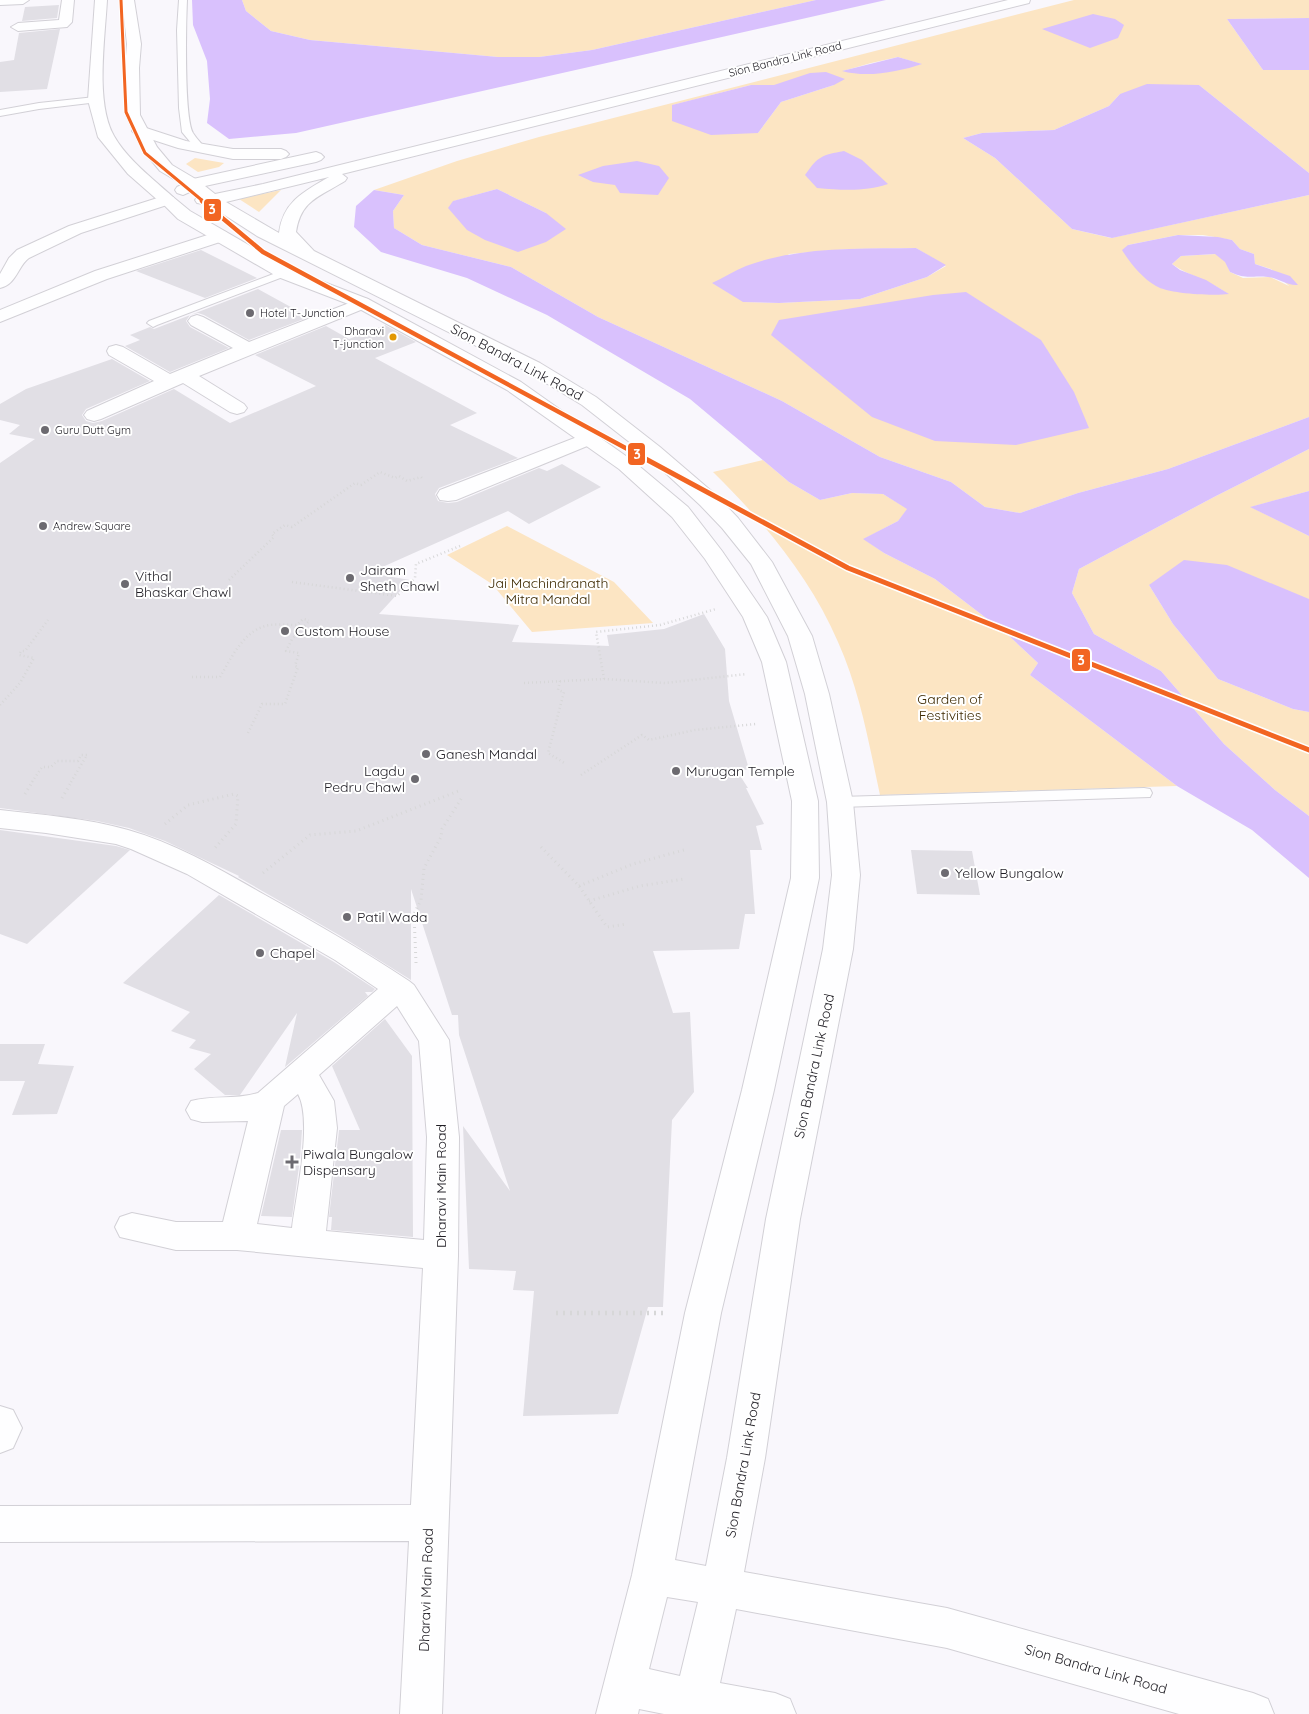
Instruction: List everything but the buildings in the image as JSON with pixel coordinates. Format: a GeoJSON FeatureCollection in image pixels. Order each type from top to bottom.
{"type":"FeatureCollection","features":[{"type":"Feature","properties":{"kind":"main road"},"geometry":{"type":"LineString","coordinates":[[0,1],[23,0]]}},
{"type":"Feature","properties":{"kind":"main road"},"geometry":{"type":"LineString","coordinates":[[18,27],[62,24],[65,22],[68,0]]}},
{"type":"Feature","properties":{"kind":"main road"},"geometry":{"type":"LineString","coordinates":[[101,0],[95,100],[106,137],[134,171],[167,200]]}},
{"type":"Feature","properties":{"kind":"main road","name":"Sion Bandra Link Road"},"geometry":{"type":"LineString","coordinates":[[128,0],[134,44],[132,68],[133,115],[150,149],[166,168],[193,184],[212,200],[263,232],[533,367],[589,401],[653,451],[712,504],[761,562],[800,636],[818,694],[840,802],[846,874],[838,949],[783,1219],[746,1458],[721,1588],[947,1628],[1253,1714]]}},
{"type":"Feature","properties":{"kind":"main road"},"geometry":{"type":"LineString","coordinates":[[870,23],[967,0]]}},
{"type":"Feature","properties":{"kind":"main road","name":"Sion Bandra Link Road"},"geometry":{"type":"LineString","coordinates":[[167,200],[212,200],[1024,0]]}},
{"type":"Feature","properties":{"kind":"main road"},"geometry":{"type":"LineString","coordinates":[[0,283],[8,276],[12,263],[22,255],[85,225],[167,200],[193,184],[332,153],[233,154],[183,146],[140,131]]}},
{"type":"Feature","properties":{"kind":"main road"},"geometry":{"type":"LineString","coordinates":[[306,252],[287,233],[290,217],[299,204],[313,193],[364,164]]}},
{"type":"Feature","properties":{"kind":"main road","name":"Sion Bandra Link Road"},"geometry":{"type":"LineString","coordinates":[[167,200],[184,215],[284,273],[362,303],[514,386],[626,465],[680,512],[714,556],[755,617],[774,662],[805,800],[804,878],[758,1090],[703,1313],[652,1575],[621,1700]]}},
{"type":"Feature","properties":{"kind":"main road"},"geometry":{"type":"LineString","coordinates":[[0,317],[101,275],[220,236]]}},
{"type":"Feature","properties":{"kind":"main road"},"geometry":{"type":"LineString","coordinates":[[94,415],[248,348],[362,303]]}},
{"type":"Feature","properties":{"kind":"main road"},"geometry":{"type":"LineString","coordinates":[[197,320],[248,348]]}},
{"type":"Feature","properties":{"kind":"main road"},"geometry":{"type":"LineString","coordinates":[[416,331],[441,321]]}},
{"type":"Feature","properties":{"kind":"main road"},"geometry":{"type":"LineString","coordinates":[[116,351],[237,408]]}},
{"type":"Feature","properties":{"kind":"main road"},"geometry":{"type":"LineString","coordinates":[[448,495],[590,438]]}},
{"type":"Feature","properties":{"kind":"main road"},"geometry":{"type":"LineString","coordinates":[[680,512],[712,504]]}},
{"type":"Feature","properties":{"kind":"main road","name":"Dharavi Main Road"},"geometry":{"type":"LineString","coordinates":[[4,819],[119,836],[141,843],[197,868],[345,953],[400,990],[434,1040],[443,1137],[440,1256],[421,1714]]}},
{"type":"Feature","properties":{"kind":"main road"},"geometry":{"type":"LineString","coordinates":[[202,1110],[247,1110],[269,1101],[400,990]]}},
{"type":"Feature","properties":{"kind":"main road"},"geometry":{"type":"LineString","coordinates":[[302,1072],[318,1101],[321,1128],[307,1244]]}},
{"type":"Feature","properties":{"kind":"main road"},"geometry":{"type":"LineString","coordinates":[[237,1236],[269,1101]]}},
{"type":"Feature","properties":{"kind":"main road"},"geometry":{"type":"LineString","coordinates":[[132,1227],[176,1236],[237,1236],[440,1256]]}},
{"type":"Feature","properties":{"kind":"main road"},"geometry":{"type":"LineString","coordinates":[[0,1422],[4,1428],[0,1436]]}},
{"type":"Feature","properties":{"kind":"main road"},"geometry":{"type":"LineString","coordinates":[[0,1524],[429,1523]]}},
{"type":"Feature","properties":{"kind":"main road"},"geometry":{"type":"LineString","coordinates":[[652,1575],[721,1588],[694,1707]]}},
{"type":"Feature","properties":{"kind":"main road"},"geometry":{"type":"LineString","coordinates":[[621,1700],[775,1714]]}},
{"type":"Feature","properties":{"kind":"lane"},"geometry":{"type":"LineString","coordinates":[[182,0],[181,30],[184,108],[187,132],[200,148]]}},
{"type":"Feature","properties":{"kind":"lane"},"geometry":{"type":"LineString","coordinates":[[0,114],[39,106],[95,100]]}},
{"type":"Feature","properties":{"kind":"lane"},"geometry":{"type":"LineString","coordinates":[[153,324],[284,273]]}},
{"type":"Feature","properties":{"kind":"lane"},"geometry":{"type":"LineString","coordinates":[[840,802],[1144,793]]}},
{"type":"Feature","properties":{"kind":"path"},"geometry":{"type":"LineString","coordinates":[[229,580],[274,537],[272,534],[285,525],[292,527],[355,483],[361,485],[380,472],[394,478],[399,476],[407,481],[421,477],[448,495]]}},
{"type":"Feature","properties":{"kind":"path"},"geometry":{"type":"LineString","coordinates":[[292,582],[398,596],[415,578],[416,564],[460,546]]}},
{"type":"Feature","properties":{"kind":"path"},"geometry":{"type":"LineString","coordinates":[[604,679],[596,632],[660,625],[725,606]]}},
{"type":"Feature","properties":{"kind":"path"},"geometry":{"type":"LineString","coordinates":[[192,677],[220,678],[240,644],[249,635],[264,626],[297,625],[303,619],[310,620],[292,639],[286,650],[299,652],[295,666],[298,667],[297,676],[285,704],[262,704],[248,733]]}},
{"type":"Feature","properties":{"kind":"path"},"geometry":{"type":"LineString","coordinates":[[0,704],[20,683],[34,658],[19,655],[21,651],[24,651],[48,620]]}},
{"type":"Feature","properties":{"kind":"path"},"geometry":{"type":"LineString","coordinates":[[524,683],[604,679],[665,683],[754,673]]}},
{"type":"Feature","properties":{"kind":"path"},"geometry":{"type":"LineString","coordinates":[[560,681],[558,690],[564,692],[548,753],[566,764]]}},
{"type":"Feature","properties":{"kind":"path"},"geometry":{"type":"LineString","coordinates":[[581,776],[642,735],[650,740],[695,730],[764,723]]}},
{"type":"Feature","properties":{"kind":"path"},"geometry":{"type":"LineString","coordinates":[[4,819],[42,767],[52,767],[57,761],[78,761],[81,755],[87,755],[46,824]]}},
{"type":"Feature","properties":{"kind":"path"},"geometry":{"type":"LineString","coordinates":[[238,893],[310,835],[356,831],[460,790]]}},
{"type":"Feature","properties":{"kind":"path"},"geometry":{"type":"LineString","coordinates":[[141,843],[188,805],[234,794],[238,796],[236,824],[197,868]]}},
{"type":"Feature","properties":{"kind":"path"},"geometry":{"type":"LineString","coordinates":[[400,990],[416,970],[414,914],[420,900],[424,868],[441,837],[442,829],[463,796]]}},
{"type":"Feature","properties":{"kind":"path"},"geometry":{"type":"LineString","coordinates":[[541,847],[579,886],[607,927],[627,924]]}},
{"type":"Feature","properties":{"kind":"path"},"geometry":{"type":"LineString","coordinates":[[579,886],[633,864],[684,850]]}},
{"type":"Feature","properties":{"kind":"path"},"geometry":{"type":"LineString","coordinates":[[589,901],[640,886],[684,879]]}},
{"type":"Feature","properties":{"kind":"path"},"geometry":{"type":"LineString","coordinates":[[556,1313],[703,1313]]}},
{"type":"Feature","properties":{"kind":"green space"},"geometry":{"type":"Polygon","coordinates":[[[242,0],[816,0],[592,50],[539,57],[498,57],[310,40],[271,31],[246,11],[242,0]]]}},
{"type":"Feature","properties":{"kind":"green space"},"geometry":{"type":"Polygon","coordinates":[[[1074,0],[1309,0],[1309,18],[1227,19],[1263,70],[1309,70],[1309,173],[1199,85],[1120,94],[1109,106],[1054,130],[982,133],[963,138],[995,158],[1072,229],[1111,238],[1309,195],[1309,417],[1168,469],[1078,493],[1020,513],[985,507],[951,482],[880,457],[782,401],[598,317],[511,267],[422,245],[394,228],[393,211],[404,195],[374,190],[457,161],[539,137],[1074,0]],[[898,57],[843,71],[893,71],[921,64],[898,57]],[[751,85],[673,105],[758,133],[781,102],[834,85],[751,85]],[[497,189],[454,201],[449,208],[457,217],[546,213],[497,189]],[[1178,235],[1128,245],[1190,293],[1228,294],[1172,264],[1181,256],[1216,254],[1226,262],[1230,272],[1243,278],[1270,277],[1289,286],[1271,269],[1255,264],[1254,254],[1240,249],[1232,240],[1203,235],[1178,235]],[[916,248],[849,249],[789,254],[743,302],[779,303],[860,299],[927,277],[946,266],[916,248]]]}},
{"type":"Feature","properties":{"kind":"green space"},"geometry":{"type":"Polygon","coordinates":[[[195,158],[224,163],[219,167],[198,172],[186,164],[195,158]]]}},
{"type":"Feature","properties":{"kind":"green space"},"geometry":{"type":"Polygon","coordinates":[[[281,190],[259,212],[239,199],[281,190]]]}},
{"type":"Feature","properties":{"kind":"green space"},"geometry":{"type":"Polygon","coordinates":[[[1309,449],[1309,491],[1251,507],[1309,536],[1309,599],[1149,585],[1173,624],[1218,679],[1293,709],[1309,712],[1309,816],[1275,790],[1224,744],[1161,671],[1094,634],[1072,593],[1079,569],[1309,449]]]}},
{"type":"Feature","properties":{"kind":"green space","name":"Garden of Festivities"},"geometry":{"type":"Polygon","coordinates":[[[763,460],[789,482],[820,500],[852,493],[883,494],[908,509],[898,521],[864,539],[884,553],[935,579],[1007,634],[1038,663],[1030,675],[1177,786],[880,795],[858,698],[846,661],[827,618],[784,551],[750,510],[713,472],[763,460]]]}},
{"type":"Feature","properties":{"kind":"green space","name":"Jai Machindranath Mitra Mandal"},"geometry":{"type":"Polygon","coordinates":[[[507,526],[614,582],[653,623],[532,632],[492,584],[447,555],[507,526]]]}},
{"type":"Feature","properties":{"kind":"shaded area"},"geometry":{"type":"Polygon","coordinates":[[[192,0],[242,0],[246,11],[271,31],[310,40],[498,57],[539,57],[592,50],[816,0],[886,0],[296,133],[229,139],[207,123],[210,99],[207,61],[193,25],[192,0]]]}},
{"type":"Feature","properties":{"kind":"shaded area"},"geometry":{"type":"Polygon","coordinates":[[[1093,14],[1115,19],[1124,25],[1118,38],[1090,48],[1042,29],[1093,14]]]}},
{"type":"Feature","properties":{"kind":"shaded area"},"geometry":{"type":"Polygon","coordinates":[[[1309,18],[1309,70],[1263,70],[1227,19],[1309,18]]]}},
{"type":"Feature","properties":{"kind":"shaded area"},"geometry":{"type":"Polygon","coordinates":[[[898,57],[922,64],[872,74],[842,71],[898,57]]]}},
{"type":"Feature","properties":{"kind":"shaded area"},"geometry":{"type":"Polygon","coordinates":[[[826,72],[845,79],[834,85],[781,102],[758,133],[711,135],[672,121],[672,105],[751,85],[774,85],[810,73],[826,72]]]}},
{"type":"Feature","properties":{"kind":"shaded area"},"geometry":{"type":"Polygon","coordinates":[[[1147,84],[1199,85],[1309,173],[1309,195],[1112,238],[1072,229],[995,158],[963,138],[982,133],[1054,130],[1109,106],[1120,94],[1147,84]]]}},
{"type":"Feature","properties":{"kind":"shaded area"},"geometry":{"type":"Polygon","coordinates":[[[844,151],[862,160],[888,184],[862,189],[817,188],[805,175],[821,157],[844,151]]]}},
{"type":"Feature","properties":{"kind":"shaded area"},"geometry":{"type":"Polygon","coordinates":[[[637,161],[659,166],[669,178],[658,195],[620,193],[615,185],[593,182],[578,175],[603,166],[637,161]]]}},
{"type":"Feature","properties":{"kind":"shaded area"},"geometry":{"type":"Polygon","coordinates":[[[497,189],[546,213],[566,229],[546,242],[518,252],[485,240],[467,230],[448,208],[453,201],[497,189]]]}},
{"type":"Feature","properties":{"kind":"shaded area"},"geometry":{"type":"Polygon","coordinates":[[[374,190],[404,195],[393,211],[394,228],[422,245],[511,267],[598,317],[782,401],[880,457],[951,482],[985,507],[1020,513],[1078,493],[1168,469],[1309,417],[1309,449],[1079,569],[1072,593],[1094,634],[1161,671],[1224,744],[1275,790],[1309,816],[1309,878],[1252,830],[1177,786],[1030,675],[1038,663],[1007,634],[935,579],[884,553],[863,539],[898,521],[907,509],[883,494],[852,493],[820,500],[789,482],[690,399],[547,315],[467,278],[381,252],[354,227],[356,206],[374,190]]]}},
{"type":"Feature","properties":{"kind":"shaded area"},"geometry":{"type":"Polygon","coordinates":[[[1178,235],[1218,237],[1232,240],[1240,249],[1254,254],[1255,264],[1290,276],[1298,285],[1272,278],[1245,277],[1230,272],[1225,262],[1215,254],[1181,256],[1172,264],[1180,270],[1206,280],[1229,294],[1181,293],[1162,289],[1146,279],[1122,250],[1128,245],[1178,235]]]}},
{"type":"Feature","properties":{"kind":"shaded area"},"geometry":{"type":"Polygon","coordinates":[[[916,248],[946,265],[927,277],[860,299],[779,303],[743,302],[712,283],[746,266],[787,255],[830,250],[916,248]]]}},
{"type":"Feature","properties":{"kind":"shaded area"},"geometry":{"type":"Polygon","coordinates":[[[966,292],[1041,340],[1074,392],[1089,428],[1016,445],[935,441],[872,417],[771,335],[779,320],[933,295],[966,292]]]}},
{"type":"Feature","properties":{"kind":"shaded area"},"geometry":{"type":"Polygon","coordinates":[[[1309,491],[1309,536],[1250,507],[1309,491]]]}},
{"type":"Feature","properties":{"kind":"shaded area"},"geometry":{"type":"Polygon","coordinates":[[[1184,560],[1227,565],[1309,599],[1309,712],[1293,709],[1218,679],[1173,624],[1149,585],[1184,560]]]}},
{"type":"Feature","properties":{"kind":"transit line","name":"3"},"geometry":{"type":"LineString","coordinates":[[121,0],[126,112],[145,153],[263,252],[848,568],[1309,750]]}},
{"type":"Feature","properties":{"kind":"place","name":"Hotel T-Junction"},"geometry":{"type":"Point","coordinates":[250,313]}},
{"type":"Feature","properties":{"kind":"place","name":"Dharavi T-junction"},"geometry":{"type":"Point","coordinates":[393,337]}},
{"type":"Feature","properties":{"kind":"place","name":"Guru Dutt Gym"},"geometry":{"type":"Point","coordinates":[45,430]}},
{"type":"Feature","properties":{"kind":"place","name":"Andrew Square"},"geometry":{"type":"Point","coordinates":[43,526]}},
{"type":"Feature","properties":{"kind":"place","name":"Jairam Sheth Chawl"},"geometry":{"type":"Point","coordinates":[350,578]}},
{"type":"Feature","properties":{"kind":"place","name":"Vithal Bhaskar Chawl"},"geometry":{"type":"Point","coordinates":[125,584]}},
{"type":"Feature","properties":{"kind":"place","name":"Custom House"},"geometry":{"type":"Point","coordinates":[285,631]}},
{"type":"Feature","properties":{"kind":"place","name":"Ganesh Mandal"},"geometry":{"type":"Point","coordinates":[426,754]}},
{"type":"Feature","properties":{"kind":"place","name":"Murugan Temple"},"geometry":{"type":"Point","coordinates":[676,771]}},
{"type":"Feature","properties":{"kind":"place","name":"Lagdu Pedru Chawl"},"geometry":{"type":"Point","coordinates":[415,779]}},
{"type":"Feature","properties":{"kind":"place","name":"Yellow Bungalow"},"geometry":{"type":"Point","coordinates":[945,873]}},
{"type":"Feature","properties":{"kind":"place","name":"Patil Wada"},"geometry":{"type":"Point","coordinates":[347,917]}},
{"type":"Feature","properties":{"kind":"place","name":"Chapel"},"geometry":{"type":"Point","coordinates":[260,953]}},
{"type":"Feature","properties":{"kind":"place","name":"Piwala Bungalow Dispensary"},"geometry":{"type":"Point","coordinates":[292,1162]}}]}
